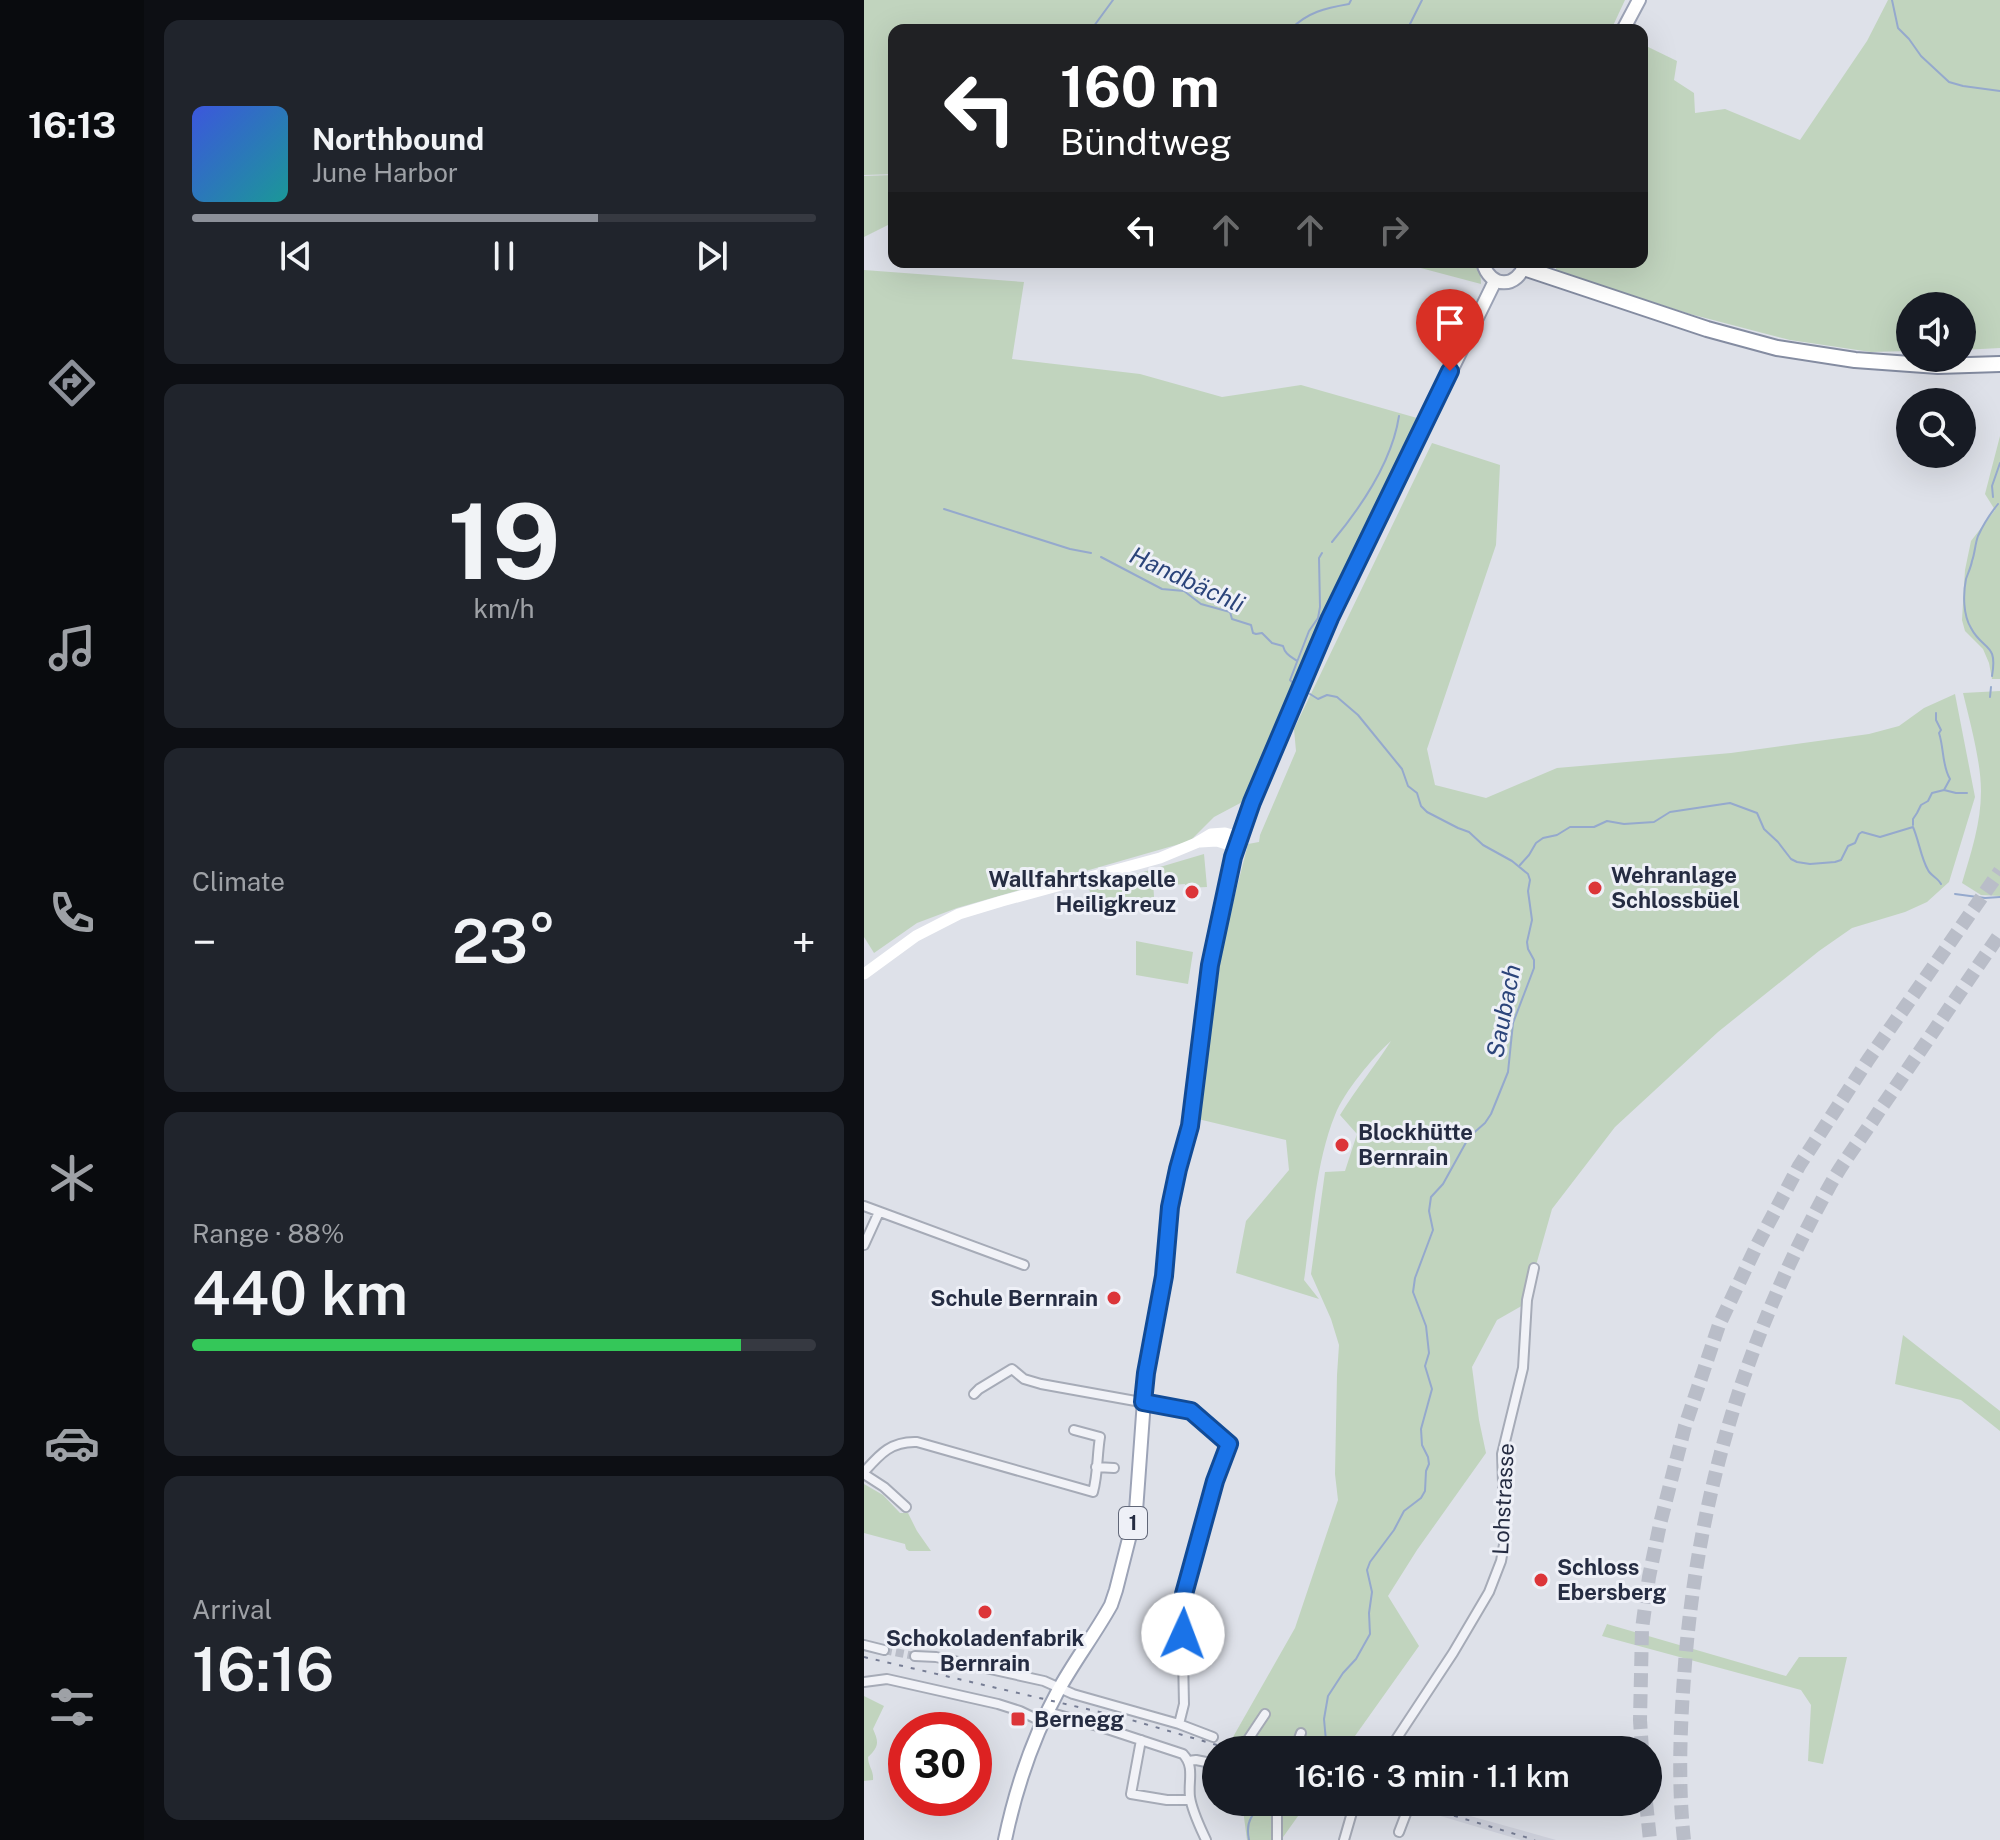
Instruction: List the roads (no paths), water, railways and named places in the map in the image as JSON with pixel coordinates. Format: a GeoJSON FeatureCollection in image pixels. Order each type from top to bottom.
{"type":"FeatureCollection","features":[{"type":"Feature","properties":{"kind":"highway"},"geometry":{"type":"LineString","coordinates":[[1534,268],[1741,339],[1806,353],[1889,363],[2000,366]]}},
{"type":"Feature","properties":{"kind":"highway"},"geometry":{"type":"LineString","coordinates":[[1889,363],[2000,356]]}},
{"type":"Feature","properties":{"kind":"main road"},"geometry":{"type":"LineString","coordinates":[[1626,24],[1639,0]]}},
{"type":"Feature","properties":{"kind":"main road"},"geometry":{"type":"LineString","coordinates":[[1485,268],[1495,281],[1509,282],[1523,268]]}},
{"type":"Feature","properties":{"kind":"main road","name":"1"},"geometry":{"type":"LineString","coordinates":[[1005,1840],[1016,1790],[1030,1750],[1060,1687],[1104,1618],[1116,1590],[1136,1511],[1146,1373],[1164,1276],[1170,1207],[1190,1126],[1210,965],[1238,842],[1330,618],[1495,281]]}},
{"type":"Feature","properties":{"kind":"main road"},"geometry":{"type":"LineString","coordinates":[[864,974],[916,936],[959,914],[1160,858],[1196,843],[1238,842]]}},
{"type":"Feature","properties":{"kind":"street"},"geometry":{"type":"LineString","coordinates":[[864,1206],[1024,1265]]}},
{"type":"Feature","properties":{"kind":"street"},"geometry":{"type":"LineString","coordinates":[[864,1245],[879,1212]]}},
{"type":"Feature","properties":{"kind":"street","name":"Lohstrasse"},"geometry":{"type":"LineString","coordinates":[[1398,1736],[1489,1592],[1501,1561],[1505,1539],[1502,1454],[1523,1368],[1527,1300],[1534,1268]]}},
{"type":"Feature","properties":{"kind":"street"},"geometry":{"type":"LineString","coordinates":[[974,1394],[1012,1369],[1024,1379],[1041,1384],[1191,1411],[1229,1444],[1215,1481],[1184,1594],[1184,1704],[1179,1724]]}},
{"type":"Feature","properties":{"kind":"street"},"geometry":{"type":"LineString","coordinates":[[906,1507],[864,1473],[887,1449],[905,1442],[917,1442],[1093,1492],[1098,1475],[1096,1467],[1100,1437],[1074,1430]]}},
{"type":"Feature","properties":{"kind":"street"},"geometry":{"type":"LineString","coordinates":[[1096,1467],[1114,1468]]}},
{"type":"Feature","properties":{"kind":"street"},"geometry":{"type":"LineString","coordinates":[[864,1645],[884,1650]]}},
{"type":"Feature","properties":{"kind":"street"},"geometry":{"type":"LineString","coordinates":[[915,1656],[967,1663],[1044,1681],[1073,1694],[1210,1736]]}},
{"type":"Feature","properties":{"kind":"street"},"geometry":{"type":"LineString","coordinates":[[864,1682],[887,1679],[998,1704],[1141,1740],[1183,1754],[1191,1769],[1190,1800],[1206,1840]]}},
{"type":"Feature","properties":{"kind":"street"},"geometry":{"type":"LineString","coordinates":[[1250,1736],[1265,1714]]}},
{"type":"Feature","properties":{"kind":"street"},"geometry":{"type":"LineString","coordinates":[[1141,1740],[1131,1794],[1190,1800]]}},
{"type":"Feature","properties":{"kind":"street"},"geometry":{"type":"LineString","coordinates":[[1188,1761],[1202,1761]]}},
{"type":"Feature","properties":{"kind":"street"},"geometry":{"type":"LineString","coordinates":[[1277,1816],[1277,1840]]}},
{"type":"Feature","properties":{"kind":"street"},"geometry":{"type":"LineString","coordinates":[[1344,1840],[1352,1816]]}},
{"type":"Feature","properties":{"kind":"street"},"geometry":{"type":"LineString","coordinates":[[1399,1832],[1405,1816]]}},
{"type":"Feature","properties":{"kind":"waterway"},"geometry":{"type":"LineString","coordinates":[[1095,24],[1113,0]]}},
{"type":"Feature","properties":{"kind":"waterway"},"geometry":{"type":"LineString","coordinates":[[1296,24],[1325,9],[1349,4],[1351,0]]}},
{"type":"Feature","properties":{"kind":"waterway"},"geometry":{"type":"LineString","coordinates":[[1410,24],[1422,0]]}},
{"type":"Feature","properties":{"kind":"waterway","name":"Saubach"},"geometry":{"type":"LineString","coordinates":[[1892,0],[1898,28],[1921,56],[1949,82],[2000,91]]}},
{"type":"Feature","properties":{"kind":"waterway"},"geometry":{"type":"LineString","coordinates":[[1332,542],[1354,514],[1383,467],[1399,416]]}},
{"type":"Feature","properties":{"kind":"waterway","name":"Saubach"},"geometry":{"type":"LineString","coordinates":[[1993,497],[1992,486],[2000,463]]}},
{"type":"Feature","properties":{"kind":"waterway","name":"Saubach"},"geometry":{"type":"LineString","coordinates":[[1992,676],[1993,657],[1968,623],[1964,598],[1978,536],[1998,504]]}},
{"type":"Feature","properties":{"kind":"waterway","name":"Handbächli"},"geometry":{"type":"LineString","coordinates":[[944,509],[1091,553]]}},
{"type":"Feature","properties":{"kind":"waterway"},"geometry":{"type":"LineString","coordinates":[[1293,683],[1290,680],[1309,631],[1318,618],[1319,558],[1322,553]]}},
{"type":"Feature","properties":{"kind":"waterway","name":"Handbächli"},"geometry":{"type":"LineString","coordinates":[[1101,557],[1162,589],[1184,591],[1201,604],[1230,612],[1232,619],[1251,625],[1253,633],[1262,633],[1272,643],[1283,646],[1286,653],[1297,661]]}},
{"type":"Feature","properties":{"kind":"waterway"},"geometry":{"type":"LineString","coordinates":[[1990,697],[1991,687]]}},
{"type":"Feature","properties":{"kind":"waterway","name":"Saubach"},"geometry":{"type":"LineString","coordinates":[[1310,694],[1318,699],[1327,695],[1337,697],[1358,715],[1402,769],[1408,786],[1417,793],[1421,806],[1427,812],[1469,832],[1483,845],[1528,874],[1532,920],[1527,942],[1534,960],[1534,968],[1513,1023],[1508,1072],[1491,1114],[1469,1137],[1443,1184],[1431,1197],[1429,1211],[1433,1230],[1413,1292],[1426,1326],[1429,1353],[1425,1366],[1432,1389],[1421,1429],[1422,1445],[1429,1464],[1425,1491],[1404,1511],[1370,1562],[1367,1570],[1372,1592],[1370,1634],[1356,1659],[1328,1696],[1324,1719],[1326,1736]]}},
{"type":"Feature","properties":{"kind":"waterway","name":"Saubach"},"geometry":{"type":"LineString","coordinates":[[1913,825],[1921,805],[1928,801],[1932,793],[1944,790],[1950,779],[1944,763],[1936,713]]}},
{"type":"Feature","properties":{"kind":"waterway"},"geometry":{"type":"LineString","coordinates":[[1944,790],[1967,793]]}},
{"type":"Feature","properties":{"kind":"waterway","name":"Saubach"},"geometry":{"type":"LineString","coordinates":[[1520,865],[1536,843],[1570,827],[1594,827],[1607,821],[1624,824],[1654,822],[1670,812],[1730,803],[1757,813],[1764,829],[1791,859],[1810,864],[1841,860],[1848,846],[1855,843],[1862,832],[1880,837],[1913,827],[1929,872],[1941,884]]}},
{"type":"Feature","properties":{"kind":"waterway"},"geometry":{"type":"LineString","coordinates":[[1955,894],[2000,897]]}},
{"type":"Feature","properties":{"kind":"waterway","name":"Saubach"},"geometry":{"type":"LineString","coordinates":[[1249,1840],[1248,1828],[1252,1816]]}},
{"type":"Feature","properties":{"kind":"tunnel"},"geometry":{"type":"LineString","coordinates":[[1641,1736],[1642,1629],[1649,1577],[1685,1426],[1719,1325],[1799,1166],[1868,1060],[2000,871]]}},
{"type":"Feature","properties":{"kind":"tunnel"},"geometry":{"type":"LineString","coordinates":[[1684,1840],[1681,1738],[1690,1612],[1712,1486],[1748,1365],[1771,1305],[1834,1179],[2000,934]]}},
{"type":"Feature","properties":{"kind":"tunnel"},"geometry":{"type":"LineString","coordinates":[[884,1650],[915,1656]]}},
{"type":"Feature","properties":{"kind":"tunnel"},"geometry":{"type":"LineString","coordinates":[[1647,1816],[1650,1840]]}},
{"type":"Feature","properties":{"kind":"railway"},"geometry":{"type":"LineString","coordinates":[[864,1657],[1121,1717],[1202,1741]]}},
{"type":"Feature","properties":{"kind":"railway"},"geometry":{"type":"LineString","coordinates":[[1455,1816],[1535,1840]]}},
{"type":"Feature","properties":{"kind":"place","name":"Wehranlage Schlossbüel"},"geometry":{"type":"Point","coordinates":[1595,888]}},
{"type":"Feature","properties":{"kind":"place","name":"Wallfahrtskapelle Heiligkreuz"},"geometry":{"type":"Point","coordinates":[1192,892]}},
{"type":"Feature","properties":{"kind":"place","name":"Blockhütte Bernrain"},"geometry":{"type":"Point","coordinates":[1342,1145]}},
{"type":"Feature","properties":{"kind":"place","name":"Schule Bernrain"},"geometry":{"type":"Point","coordinates":[1114,1298]}},
{"type":"Feature","properties":{"kind":"place","name":"Schloss Ebersberg"},"geometry":{"type":"Point","coordinates":[1541,1580]}},
{"type":"Feature","properties":{"kind":"place","name":"Schokoladenfabrik Bernrain"},"geometry":{"type":"Point","coordinates":[985,1612]}},
{"type":"Feature","properties":{"kind":"place","name":"Bernegg"},"geometry":{"type":"Point","coordinates":[1018,1719]}}]}
